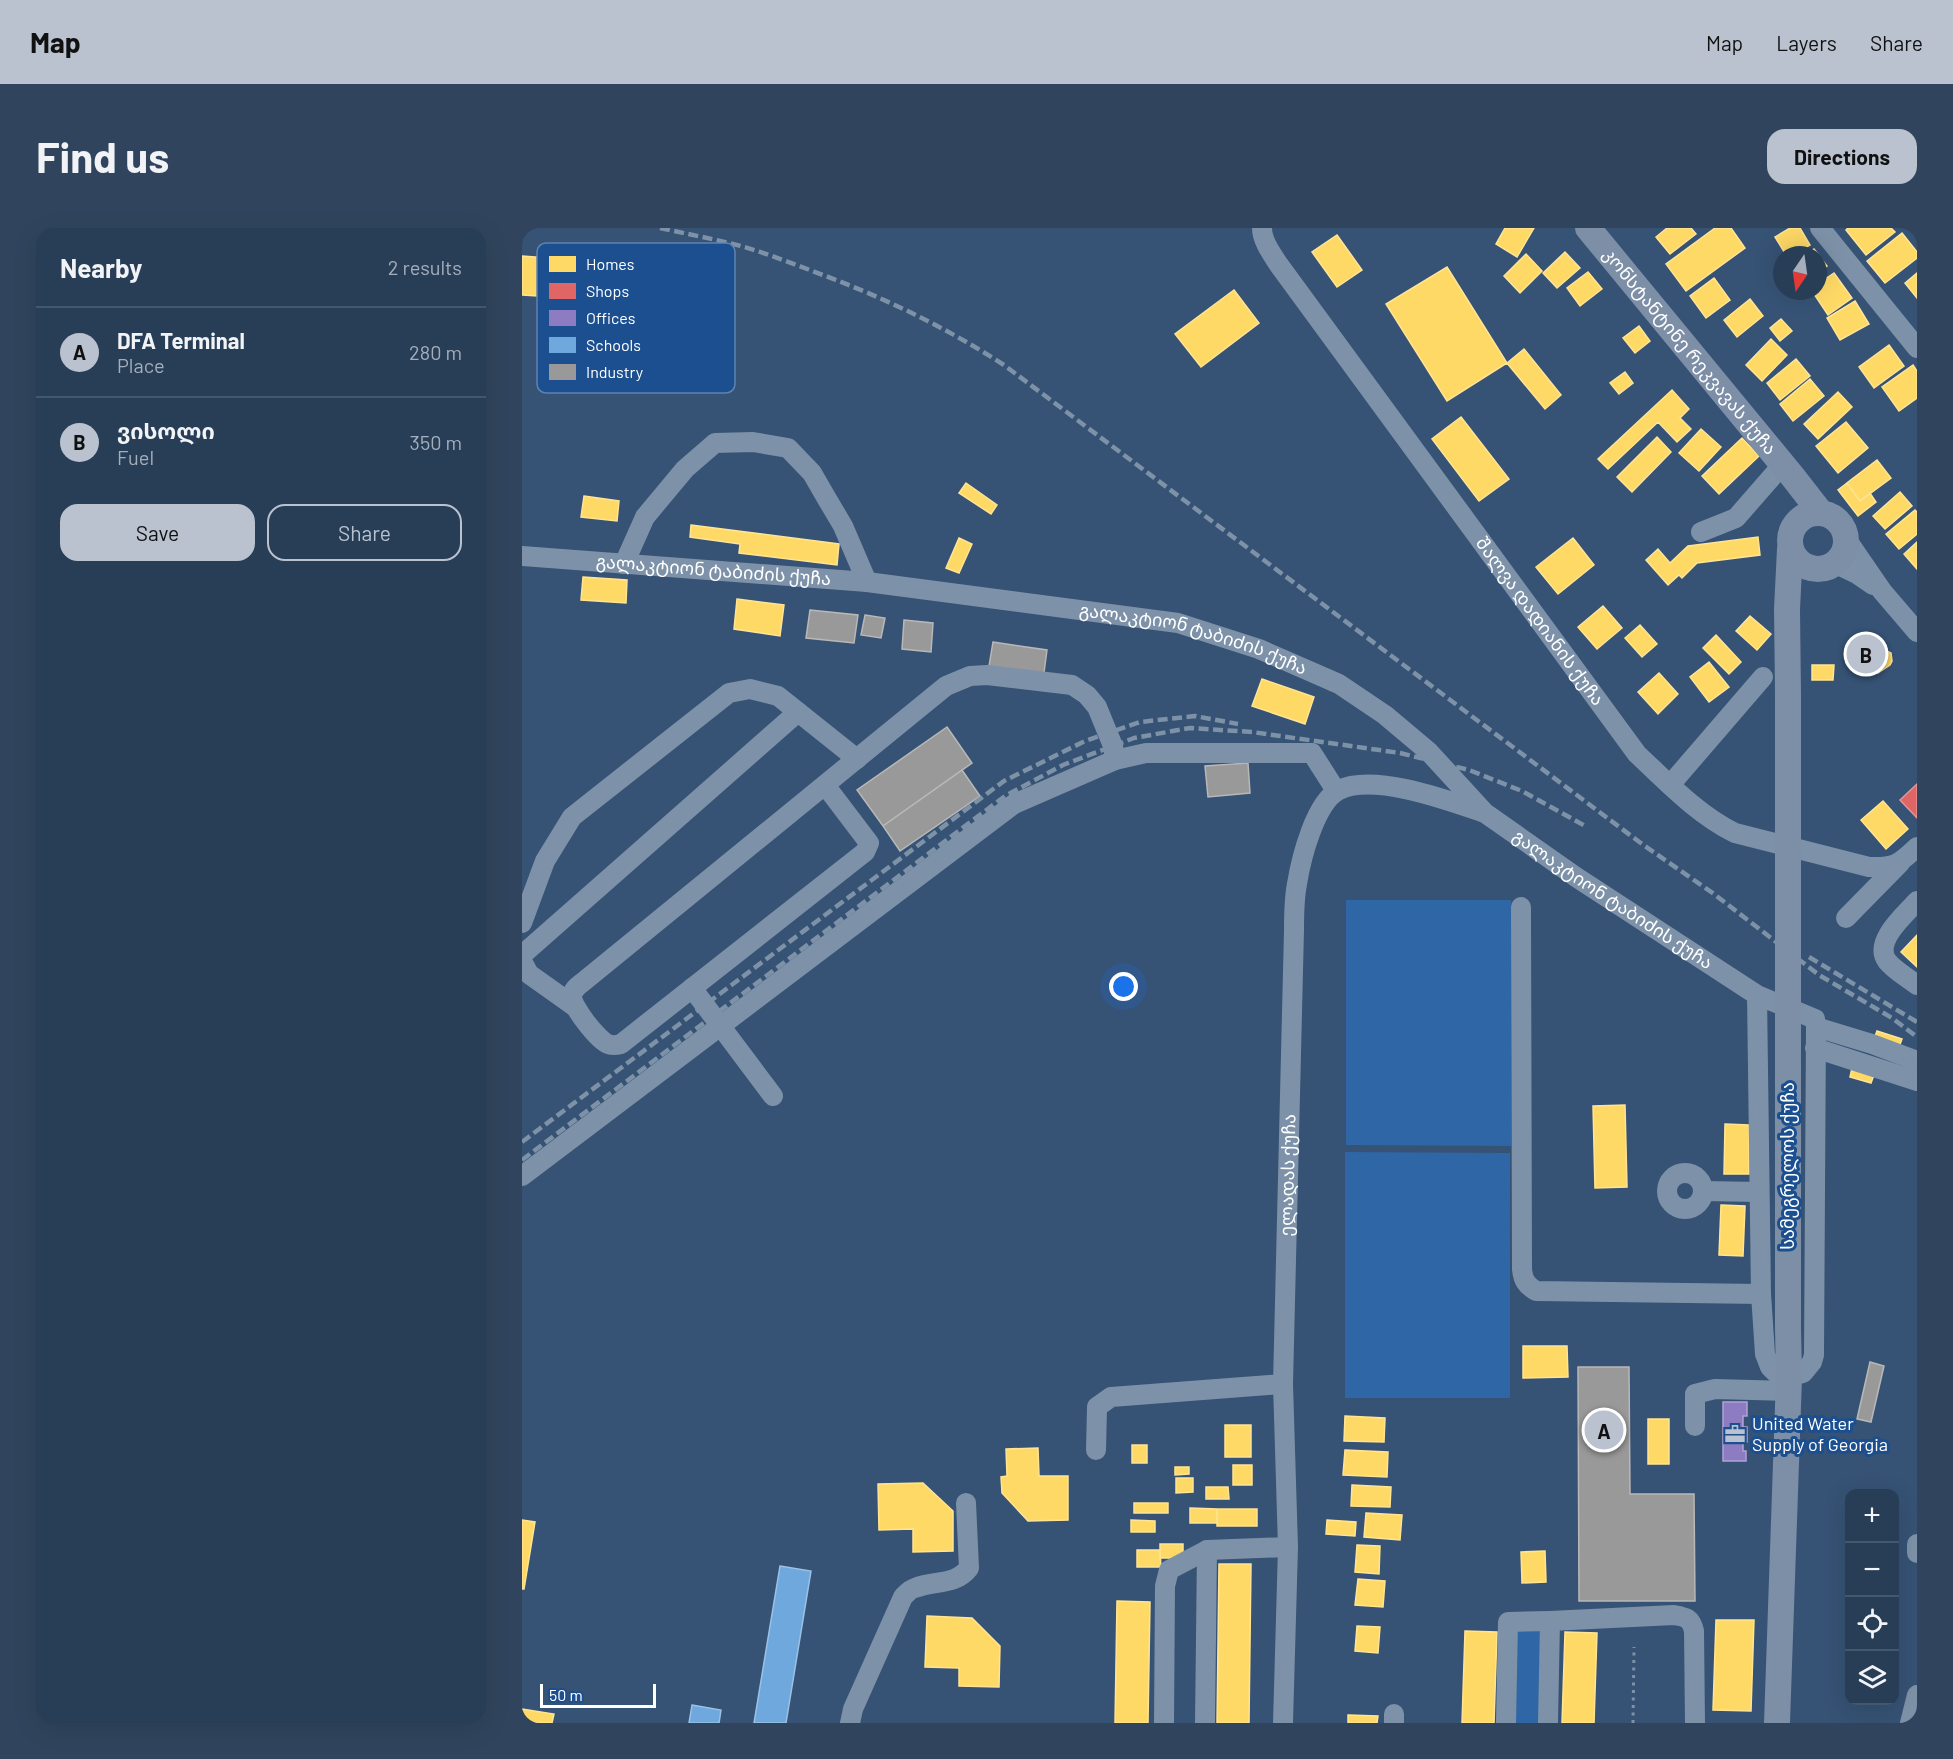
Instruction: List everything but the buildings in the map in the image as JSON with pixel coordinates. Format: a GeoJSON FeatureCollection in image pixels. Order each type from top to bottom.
{"type":"FeatureCollection","features":[{"type":"Feature","properties":{"kind":"main road","name":"კონსტანტინე რეკვავას ქუჩა"},"geometry":{"type":"LineString","coordinates":[[1588,228],[1821,513]]}},
{"type":"Feature","properties":{"kind":"main road"},"geometry":{"type":"LineString","coordinates":[[1788,470],[1790,544],[1794,557],[1808,568],[1827,567]]}},
{"type":"Feature","properties":{"kind":"main road"},"geometry":{"type":"LineString","coordinates":[[1787,609],[1846,549],[1847,540],[1839,522],[1834,517],[1821,513],[1810,514],[1800,519],[1793,528],[1790,544]]}},
{"type":"Feature","properties":{"kind":"main road","name":"სამეგრელოს ქუჩა"},"geometry":{"type":"LineString","coordinates":[[1777,1723],[1789,1384],[1787,609],[1790,544]]}},
{"type":"Feature","properties":{"kind":"street","name":"შალვა დადიანის ქუჩა"},"geometry":{"type":"LineString","coordinates":[[1262,228],[1262,234],[1269,250],[1637,754],[1670,785],[1722,826],[1735,833],[1869,867],[1885,867],[1900,863]]}},
{"type":"Feature","properties":{"kind":"street"},"geometry":{"type":"LineString","coordinates":[[1820,228],[1917,348]]}},
{"type":"Feature","properties":{"kind":"street"},"geometry":{"type":"LineString","coordinates":[[624,564],[645,517],[686,469],[715,442],[753,442],[788,448],[812,473],[843,526],[867,582]]}},
{"type":"Feature","properties":{"kind":"street"},"geometry":{"type":"LineString","coordinates":[[1701,532],[1736,518],[1788,470]]}},
{"type":"Feature","properties":{"kind":"street"},"geometry":{"type":"LineString","coordinates":[[1847,540],[1882,591],[1917,632]]}},
{"type":"Feature","properties":{"kind":"street","name":"გალაკტიონ ტაბიძის ქუჩა"},"geometry":{"type":"LineString","coordinates":[[522,556],[867,582],[1178,623],[1259,649],[1339,684],[1385,715],[1430,752],[1485,813],[1576,877],[1757,995],[1815,1019],[1816,1027]]}},
{"type":"Feature","properties":{"kind":"street"},"geometry":{"type":"LineString","coordinates":[[1827,567],[1857,574],[1882,591]]}},
{"type":"Feature","properties":{"kind":"street"},"geometry":{"type":"LineString","coordinates":[[825,785],[869,843],[865,852],[621,1044],[610,1046],[601,1040],[574,1006],[571,999],[573,990],[946,686],[970,676],[987,675],[1072,685],[1087,695],[1096,707],[1113,746],[1115,760]]}},
{"type":"Feature","properties":{"kind":"street"},"geometry":{"type":"LineString","coordinates":[[1670,785],[1764,677]]}},
{"type":"Feature","properties":{"kind":"street"},"geometry":{"type":"LineString","coordinates":[[522,923],[545,861],[572,817],[729,693],[750,688],[778,696],[857,759]]}},
{"type":"Feature","properties":{"kind":"street"},"geometry":{"type":"LineString","coordinates":[[522,955],[798,712]]}},
{"type":"Feature","properties":{"kind":"street"},"geometry":{"type":"LineString","coordinates":[[522,1176],[1014,804],[1115,760],[1146,753],[1312,753],[1333,786],[1339,790],[1371,785],[1397,788],[1439,797],[1485,813]]}},
{"type":"Feature","properties":{"kind":"street","name":"ელადას ქუჩა"},"geometry":{"type":"LineString","coordinates":[[1283,1723],[1288,1547],[1284,1384],[1296,886],[1301,861],[1318,814],[1329,797],[1339,790]]}},
{"type":"Feature","properties":{"kind":"street"},"geometry":{"type":"LineString","coordinates":[[1846,918],[1917,847]]}},
{"type":"Feature","properties":{"kind":"street"},"geometry":{"type":"LineString","coordinates":[[1917,901],[1887,936],[1883,950],[1887,961],[1917,985]]}},
{"type":"Feature","properties":{"kind":"street"},"geometry":{"type":"LineString","coordinates":[[1521,907],[1523,1279],[1536,1291],[1761,1294]]}},
{"type":"Feature","properties":{"kind":"street"},"geometry":{"type":"LineString","coordinates":[[522,961],[529,974],[574,1006]]}},
{"type":"Feature","properties":{"kind":"street"},"geometry":{"type":"LineString","coordinates":[[692,988],[773,1096]]}},
{"type":"Feature","properties":{"kind":"street"},"geometry":{"type":"LineString","coordinates":[[1757,995],[1761,1294],[1767,1361],[1789,1384]]}},
{"type":"Feature","properties":{"kind":"street"},"geometry":{"type":"LineString","coordinates":[[1695,1426],[1695,1394],[1715,1389],[1789,1384],[1812,1362],[1814,1355],[1816,1027],[1917,1061]]}},
{"type":"Feature","properties":{"kind":"street"},"geometry":{"type":"LineString","coordinates":[[1815,1048],[1917,1081]]}},
{"type":"Feature","properties":{"kind":"street"},"geometry":{"type":"LineString","coordinates":[[1703,1191],[1759,1192]]}},
{"type":"Feature","properties":{"kind":"street"},"geometry":{"type":"LineString","coordinates":[[1096,1450],[1097,1407],[1111,1397],[1284,1384]]}},
{"type":"Feature","properties":{"kind":"street"},"geometry":{"type":"LineString","coordinates":[[850,1723],[853,1709],[903,1597],[913,1588],[955,1579],[969,1568],[966,1503]]}},
{"type":"Feature","properties":{"kind":"street"},"geometry":{"type":"LineString","coordinates":[[1917,1544],[1917,1553]]}},
{"type":"Feature","properties":{"kind":"street"},"geometry":{"type":"LineString","coordinates":[[1164,1723],[1165,1586],[1169,1570],[1207,1550],[1288,1547]]}},
{"type":"Feature","properties":{"kind":"street"},"geometry":{"type":"LineString","coordinates":[[1205,1723],[1207,1550]]}},
{"type":"Feature","properties":{"kind":"street"},"geometry":{"type":"LineString","coordinates":[[1506,1723],[1508,1622],[1674,1615],[1687,1617],[1692,1622],[1694,1631],[1695,1723]]}},
{"type":"Feature","properties":{"kind":"street"},"geometry":{"type":"LineString","coordinates":[[1548,1723],[1550,1621]]}},
{"type":"Feature","properties":{"kind":"street"},"geometry":{"type":"LineString","coordinates":[[1910,1723],[1917,1695]]}},
{"type":"Feature","properties":{"kind":"path"},"geometry":{"type":"LineString","coordinates":[[1633,1723],[1634,1647]]}},
{"type":"Feature","properties":{"kind":"shaded area"},"geometry":{"type":"Polygon","coordinates":[[[1346,900],[1511,900],[1511,1146],[1346,1145],[1346,900]]]}},
{"type":"Feature","properties":{"kind":"shaded area"},"geometry":{"type":"Polygon","coordinates":[[[1345,1152],[1510,1153],[1510,1398],[1345,1398],[1345,1152]]]}},
{"type":"Feature","properties":{"kind":"shaded area"},"geometry":{"type":"Polygon","coordinates":[[[1550,1621],[1548,1723],[1506,1723],[1508,1622],[1550,1621]]]}},
{"type":"Feature","properties":{"kind":"railway"},"geometry":{"type":"LineString","coordinates":[[660,228],[728,243]]}},
{"type":"Feature","properties":{"kind":"railway"},"geometry":{"type":"LineString","coordinates":[[735,245],[847,284],[894,304],[938,326],[1004,365],[1642,844],[1714,894],[1819,975],[1892,1018],[1917,1037]]}},
{"type":"Feature","properties":{"kind":"railway"},"geometry":{"type":"LineString","coordinates":[[522,1142],[1004,781],[1085,741],[1140,722],[1195,716],[1238,724]]}},
{"type":"Feature","properties":{"kind":"railway"},"geometry":{"type":"LineString","coordinates":[[522,1160],[1005,796],[1063,765],[1134,738],[1190,728],[1252,732],[1400,753],[1469,770],[1522,791],[1587,827]]}},
{"type":"Feature","properties":{"kind":"railway"},"geometry":{"type":"LineString","coordinates":[[1809,957],[1917,1022]]}},
{"type":"Feature","properties":{"kind":"place","name":"ვისოლი"},"geometry":{"type":"Point","coordinates":[1866,654]}},
{"type":"Feature","properties":{"kind":"place","name":"DFA Terminal"},"geometry":{"type":"Point","coordinates":[1604,1430]}},
{"type":"Feature","properties":{"kind":"place","name":"United Water Supply of Georgia"},"geometry":{"type":"Point","coordinates":[1735,1434]}}]}
